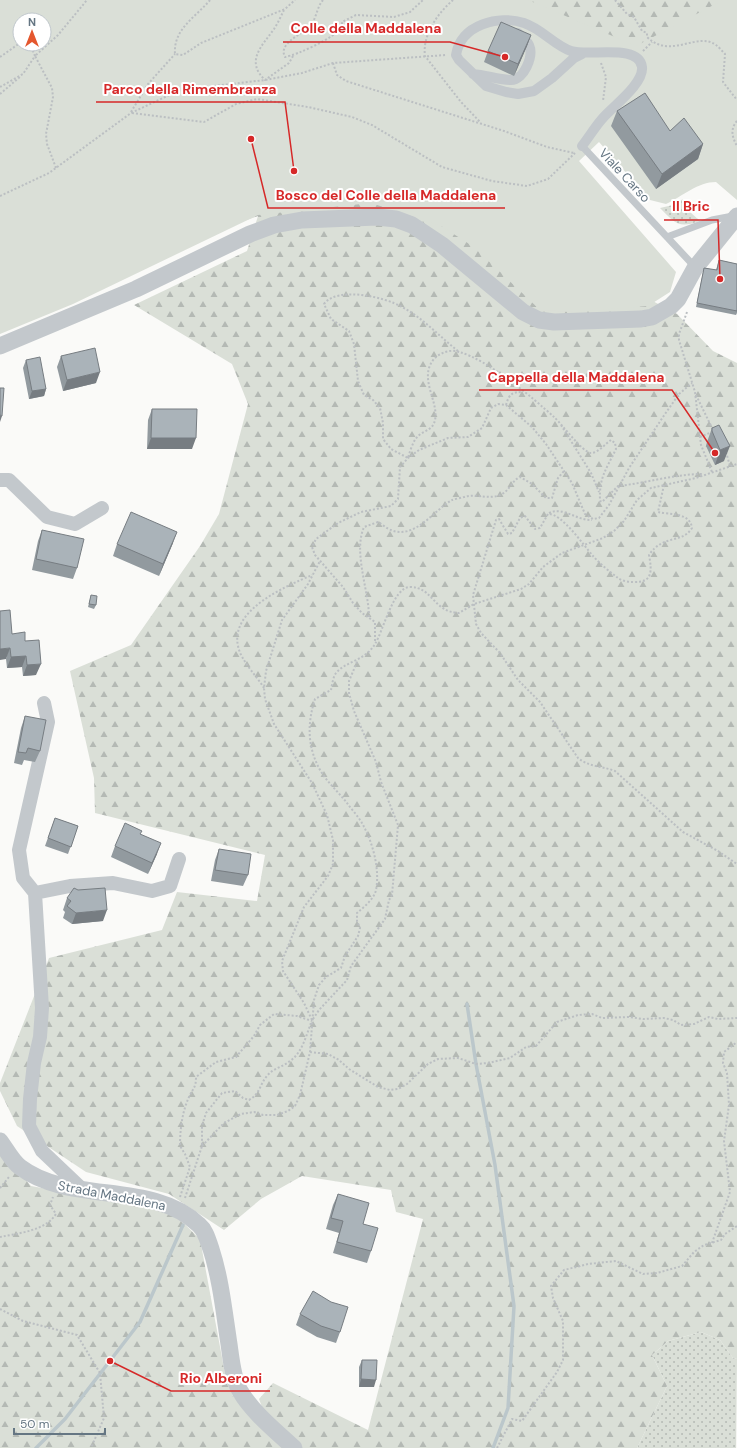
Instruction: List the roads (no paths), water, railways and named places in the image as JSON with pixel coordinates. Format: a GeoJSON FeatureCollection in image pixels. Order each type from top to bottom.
{"type":"FeatureCollection","features":[{"type":"Feature","properties":{"kind":"street"},"geometry":{"type":"LineString","coordinates":[[579,149],[602,120],[635,86],[642,69],[640,60],[632,54],[617,52],[582,54],[574,58],[552,78],[534,91],[527,93],[506,92],[495,90],[486,86],[456,55],[461,41],[470,31],[484,24],[512,21],[524,23],[535,28],[563,47],[582,54]]}},
{"type":"Feature","properties":{"kind":"street"},"geometry":{"type":"LineString","coordinates":[[473,74],[488,75],[511,80],[518,78],[526,66],[529,54],[528,43],[510,27],[498,22]]}},
{"type":"Feature","properties":{"kind":"street"},"geometry":{"type":"LineString","coordinates":[[0,346],[136,289],[250,234],[274,225],[302,220],[377,217],[396,219],[412,225],[442,245],[523,312],[539,320],[554,322],[641,319],[652,317],[664,311],[678,299],[695,268],[737,215]]}},
{"type":"Feature","properties":{"kind":"street"},"geometry":{"type":"LineString","coordinates":[[0,480],[9,480],[47,517],[75,524],[102,508]]}},
{"type":"Feature","properties":{"kind":"street"},"geometry":{"type":"LineString","coordinates":[[44,703],[48,722],[19,850],[23,878],[35,894],[42,1008],[40,1037],[34,1063],[30,1099],[29,1126],[42,1151],[82,1189]]}},
{"type":"Feature","properties":{"kind":"street"},"geometry":{"type":"LineString","coordinates":[[35,894],[70,886],[113,883],[152,891],[170,886],[179,859]]}},
{"type":"Feature","properties":{"kind":"street","name":"Strada Maddalena"},"geometry":{"type":"LineString","coordinates":[[0,1141],[19,1166],[31,1174],[58,1185],[164,1204],[178,1204],[201,1227],[209,1243],[217,1270],[232,1364],[239,1391],[262,1418],[294,1448]]}},
{"type":"Feature","properties":{"kind":"lane","name":"Viale Carso"},"geometry":{"type":"LineString","coordinates":[[579,149],[667,237],[695,268]]}},
{"type":"Feature","properties":{"kind":"lane"},"geometry":{"type":"LineString","coordinates":[[667,237],[712,220],[737,215]]}},
{"type":"Feature","properties":{"kind":"waterway"},"geometry":{"type":"LineString","coordinates":[[467,1004],[476,1064],[495,1165],[514,1306],[508,1408],[493,1448]]}},
{"type":"Feature","properties":{"kind":"waterway"},"geometry":{"type":"LineString","coordinates":[[36,1448],[65,1419],[140,1322],[183,1225]]}},
{"type":"Feature","properties":{"kind":"place","name":"Colle della Maddalena"},"geometry":{"type":"Point","coordinates":[505,57]}},
{"type":"Feature","properties":{"kind":"place","name":"Bosco del Colle della Maddalena"},"geometry":{"type":"Point","coordinates":[251,139]}},
{"type":"Feature","properties":{"kind":"place","name":"Parco della Rimembranza"},"geometry":{"type":"Point","coordinates":[294,171]}},
{"type":"Feature","properties":{"kind":"place","name":"Il Bric"},"geometry":{"type":"Point","coordinates":[720,279]}},
{"type":"Feature","properties":{"kind":"place","name":"Cappella della Maddalena"},"geometry":{"type":"Point","coordinates":[715,453]}},
{"type":"Feature","properties":{"kind":"place","name":"Rio Alberoni"},"geometry":{"type":"Point","coordinates":[110,1361]}}]}
